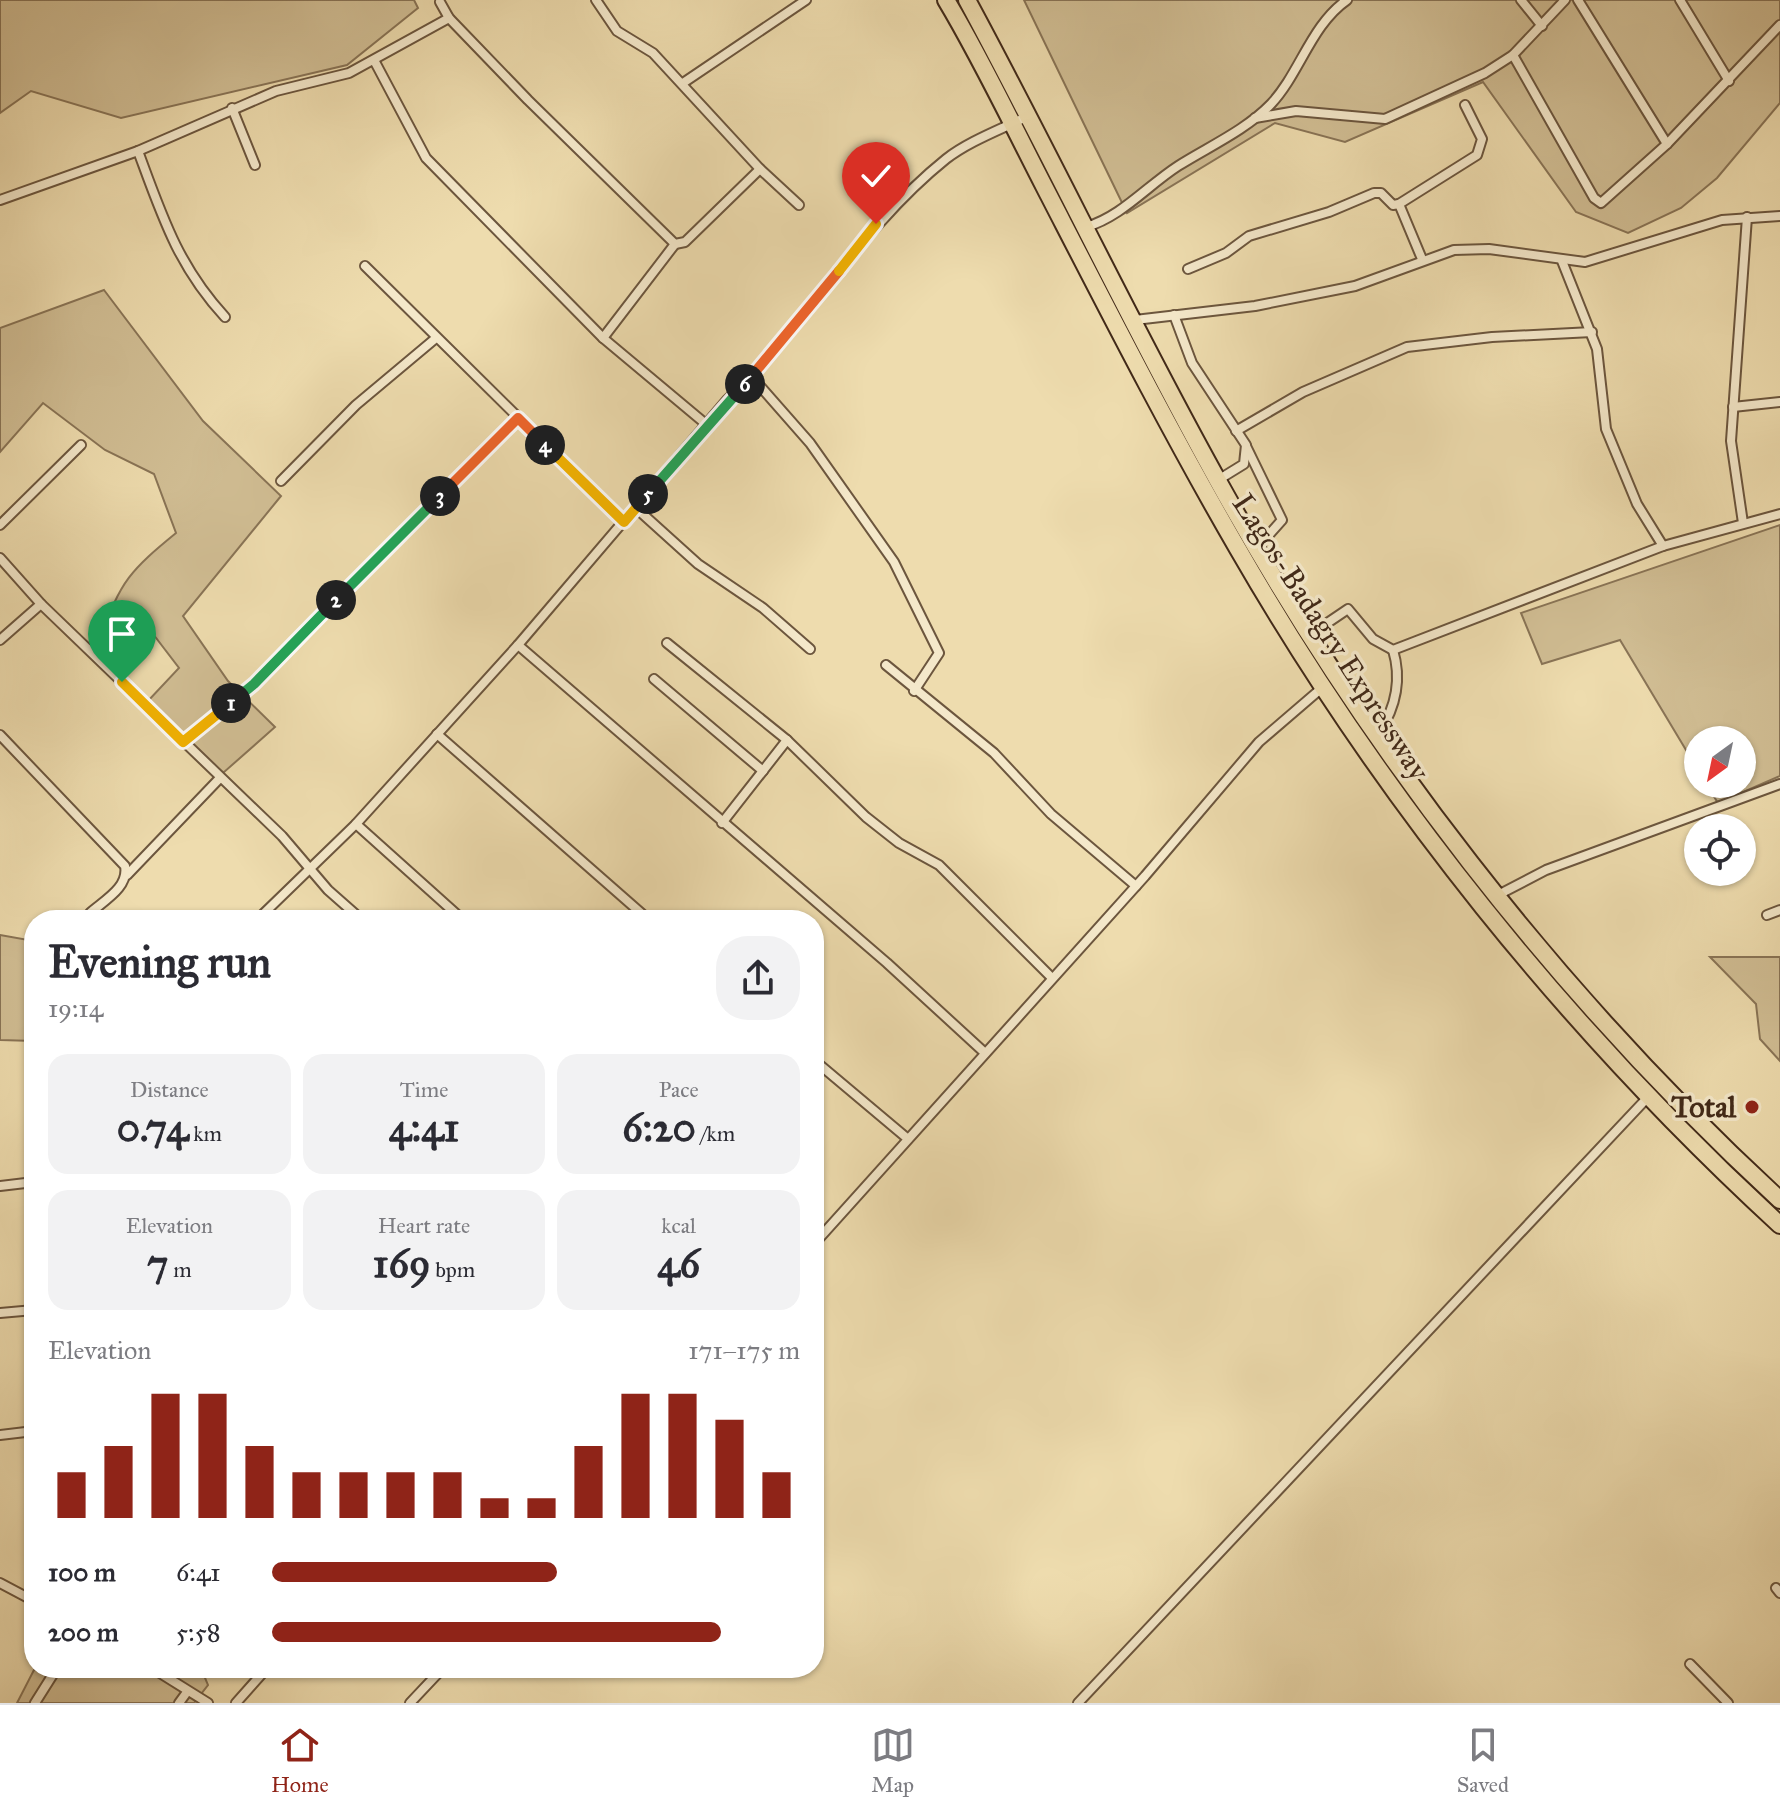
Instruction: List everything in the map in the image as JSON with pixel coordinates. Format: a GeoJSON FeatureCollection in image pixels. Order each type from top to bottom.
{"type":"FeatureCollection","features":[{"type":"Feature","properties":{"kind":"highway","name":"Lagos-Badagry Expressway"},"geometry":{"type":"LineString","coordinates":[[946,0],[1178,442],[1323,687],[1434,845],[1649,1096],[1780,1225]]}},
{"type":"Feature","properties":{"kind":"highway","name":"Lagos-Badagry Expressway"},"geometry":{"type":"LineString","coordinates":[[967,0],[1218,480],[1311,634],[1422,798],[1584,999],[1780,1200]]}},
{"type":"Feature","properties":{"kind":"street"},"geometry":{"type":"LineString","coordinates":[[596,0],[617,31],[653,53],[760,169],[799,205]]}},
{"type":"Feature","properties":{"kind":"street"},"geometry":{"type":"LineString","coordinates":[[683,83],[806,0]]}},
{"type":"Feature","properties":{"kind":"street"},"geometry":{"type":"LineString","coordinates":[[1086,227],[1107,221],[1177,167],[1255,119],[1292,75],[1331,11],[1347,0]]}},
{"type":"Feature","properties":{"kind":"street"},"geometry":{"type":"LineString","coordinates":[[1521,0],[1542,26]]}},
{"type":"Feature","properties":{"kind":"street"},"geometry":{"type":"LineString","coordinates":[[1255,119],[1296,111],[1385,119],[1485,73],[1513,55],[1565,0]]}},
{"type":"Feature","properties":{"kind":"street"},"geometry":{"type":"LineString","coordinates":[[1578,0],[1667,144]]}},
{"type":"Feature","properties":{"kind":"street"},"geometry":{"type":"LineString","coordinates":[[1680,0],[1729,81]]}},
{"type":"Feature","properties":{"kind":"street"},"geometry":{"type":"LineString","coordinates":[[440,2],[449,18],[675,244]]}},
{"type":"Feature","properties":{"kind":"street"},"geometry":{"type":"LineString","coordinates":[[0,200],[138,151],[276,91],[349,73],[375,62],[449,18]]}},
{"type":"Feature","properties":{"kind":"street"},"geometry":{"type":"LineString","coordinates":[[1513,55],[1597,202],[1606,201],[1667,144],[1780,25]]}},
{"type":"Feature","properties":{"kind":"street"},"geometry":{"type":"LineString","coordinates":[[375,62],[426,158],[603,338],[707,425]]}},
{"type":"Feature","properties":{"kind":"street"},"geometry":{"type":"LineString","coordinates":[[1188,269],[1226,253],[1249,236],[1329,212],[1374,193],[1381,193],[1393,205],[1399,204],[1477,155],[1482,139],[1465,105]]}},
{"type":"Feature","properties":{"kind":"street"},"geometry":{"type":"LineString","coordinates":[[232,108],[255,165]]}},
{"type":"Feature","properties":{"kind":"street"},"geometry":{"type":"LineString","coordinates":[[267,910],[356,824],[518,645],[752,377],[876,224],[948,158],[1028,116]]}},
{"type":"Feature","properties":{"kind":"street"},"geometry":{"type":"LineString","coordinates":[[138,151],[172,244],[199,288],[225,317]]}},
{"type":"Feature","properties":{"kind":"street"},"geometry":{"type":"LineString","coordinates":[[603,338],[675,244],[685,242],[760,169]]}},
{"type":"Feature","properties":{"kind":"street"},"geometry":{"type":"LineString","coordinates":[[1399,204],[1422,259]]}},
{"type":"Feature","properties":{"kind":"street"},"geometry":{"type":"LineString","coordinates":[[1135,320],[1255,306],[1355,286],[1422,259],[1454,250],[1489,249],[1585,262],[1722,220],[1780,216]]}},
{"type":"Feature","properties":{"kind":"street"},"geometry":{"type":"LineString","coordinates":[[1743,523],[1731,441],[1747,217]]}},
{"type":"Feature","properties":{"kind":"street"},"geometry":{"type":"LineString","coordinates":[[1562,261],[1597,349],[1606,429],[1637,504],[1663,546]]}},
{"type":"Feature","properties":{"kind":"street"},"geometry":{"type":"LineString","coordinates":[[365,266],[624,522]]}},
{"type":"Feature","properties":{"kind":"street"},"geometry":{"type":"LineString","coordinates":[[1174,315],[1192,363],[1246,445],[1282,520],[1258,547]]}},
{"type":"Feature","properties":{"kind":"street"},"geometry":{"type":"LineString","coordinates":[[1236,431],[1303,392],[1407,347],[1492,337],[1592,332]]}},
{"type":"Feature","properties":{"kind":"street"},"geometry":{"type":"LineString","coordinates":[[281,481],[356,405],[436,338]]}},
{"type":"Feature","properties":{"kind":"street"},"geometry":{"type":"LineString","coordinates":[[752,377],[810,443],[894,562],[923,616],[939,653],[914,691]]}},
{"type":"Feature","properties":{"kind":"street"},"geometry":{"type":"LineString","coordinates":[[1733,407],[1780,402]]}},
{"type":"Feature","properties":{"kind":"street"},"geometry":{"type":"LineString","coordinates":[[183,742],[254,684],[518,418]]}},
{"type":"Feature","properties":{"kind":"street"},"geometry":{"type":"LineString","coordinates":[[0,525],[81,445]]}},
{"type":"Feature","properties":{"kind":"street"},"geometry":{"type":"LineString","coordinates":[[1218,480],[1244,464],[1246,445]]}},
{"type":"Feature","properties":{"kind":"street"},"geometry":{"type":"LineString","coordinates":[[636,508],[698,564],[763,608],[810,649]]}},
{"type":"Feature","properties":{"kind":"street"},"geometry":{"type":"LineString","coordinates":[[1393,650],[1663,546],[1780,514]]}},
{"type":"Feature","properties":{"kind":"street"},"geometry":{"type":"LineString","coordinates":[[0,558],[41,604],[219,779],[282,836],[309,869],[352,910]]}},
{"type":"Feature","properties":{"kind":"street"},"geometry":{"type":"LineString","coordinates":[[0,640],[41,604]]}},
{"type":"Feature","properties":{"kind":"street"},"geometry":{"type":"LineString","coordinates":[[1311,634],[1348,609],[1373,639],[1393,650],[1399,668],[1397,690],[1389,717],[1379,733]]}},
{"type":"Feature","properties":{"kind":"street"},"geometry":{"type":"LineString","coordinates":[[667,643],[787,740],[866,817],[899,843],[939,865],[1052,978]]}},
{"type":"Feature","properties":{"kind":"street"},"geometry":{"type":"LineString","coordinates":[[518,645],[887,963],[985,1053]]}},
{"type":"Feature","properties":{"kind":"street"},"geometry":{"type":"LineString","coordinates":[[886,665],[914,691],[994,753],[1051,814],[1136,886]]}},
{"type":"Feature","properties":{"kind":"street"},"geometry":{"type":"LineString","coordinates":[[654,679],[763,771]]}},
{"type":"Feature","properties":{"kind":"street"},"geometry":{"type":"LineString","coordinates":[[824,1231],[1136,886],[1259,742],[1323,687]]}},
{"type":"Feature","properties":{"kind":"street"},"geometry":{"type":"LineString","coordinates":[[437,734],[638,910]]}},
{"type":"Feature","properties":{"kind":"street"},"geometry":{"type":"LineString","coordinates":[[0,735],[125,866],[127,875]]}},
{"type":"Feature","properties":{"kind":"street"},"geometry":{"type":"LineString","coordinates":[[722,823],[787,740]]}},
{"type":"Feature","properties":{"kind":"street"},"geometry":{"type":"LineString","coordinates":[[93,910],[122,885],[127,875],[219,779]]}},
{"type":"Feature","properties":{"kind":"street"},"geometry":{"type":"LineString","coordinates":[[1498,895],[1546,870],[1780,784]]}},
{"type":"Feature","properties":{"kind":"street"},"geometry":{"type":"LineString","coordinates":[[356,824],[452,910]]}},
{"type":"Feature","properties":{"kind":"street"},"geometry":{"type":"LineString","coordinates":[[1767,915],[1780,910]]}},
{"type":"Feature","properties":{"kind":"street"},"geometry":{"type":"LineString","coordinates":[[824,1068],[908,1139]]}},
{"type":"Feature","properties":{"kind":"street"},"geometry":{"type":"LineString","coordinates":[[1078,1703],[1649,1096]]}},
{"type":"Feature","properties":{"kind":"street"},"geometry":{"type":"LineString","coordinates":[[0,1186],[24,1183]]}},
{"type":"Feature","properties":{"kind":"street"},"geometry":{"type":"LineString","coordinates":[[0,1313],[24,1311]]}},
{"type":"Feature","properties":{"kind":"street"},"geometry":{"type":"LineString","coordinates":[[0,1435],[24,1432]]}},
{"type":"Feature","properties":{"kind":"street"},"geometry":{"type":"LineString","coordinates":[[0,1583],[24,1596]]}},
{"type":"Feature","properties":{"kind":"street"},"geometry":{"type":"LineString","coordinates":[[1690,1664],[1728,1703]]}},
{"type":"Feature","properties":{"kind":"street"},"geometry":{"type":"LineString","coordinates":[[35,1703],[51,1678]]}},
{"type":"Feature","properties":{"kind":"street"},"geometry":{"type":"LineString","coordinates":[[167,1678],[208,1703]]}},
{"type":"Feature","properties":{"kind":"street"},"geometry":{"type":"LineString","coordinates":[[236,1703],[258,1678]]}},
{"type":"Feature","properties":{"kind":"street"},"geometry":{"type":"LineString","coordinates":[[410,1703],[434,1678]]}},
{"type":"Feature","properties":{"kind":"street"},"geometry":{"type":"LineString","coordinates":[[179,1703],[187,1692]]}},
{"type":"Feature","properties":{"kind":"shaded area"},"geometry":{"type":"Polygon","coordinates":[[[0,0],[414,0],[418,8],[347,65],[121,118],[31,91],[0,113],[0,0]]]}},
{"type":"Feature","properties":{"kind":"shaded area"},"geometry":{"type":"Polygon","coordinates":[[[1024,0],[1780,0],[1780,103],[1717,178],[1681,208],[1628,233],[1576,212],[1483,82],[1345,142],[1275,123],[1127,213],[1024,0]]]}},
{"type":"Feature","properties":{"kind":"shaded area"},"geometry":{"type":"Polygon","coordinates":[[[104,290],[203,421],[281,496],[183,616],[228,681],[275,727],[223,773],[147,702],[179,668],[137,613],[101,637],[121,589],[138,567],[176,533],[154,474],[105,450],[43,403],[0,452],[0,328],[104,290]]]}},
{"type":"Feature","properties":{"kind":"shaded area"},"geometry":{"type":"Polygon","coordinates":[[[1780,525],[1780,776],[1756,786],[1756,726],[1684,726],[1684,747],[1620,640],[1542,664],[1521,613],[1780,525]]]}},
{"type":"Feature","properties":{"kind":"shaded area"},"geometry":{"type":"Polygon","coordinates":[[[0,935],[24,939],[24,1041],[0,1040],[0,935]]]}},
{"type":"Feature","properties":{"kind":"shaded area"},"geometry":{"type":"Polygon","coordinates":[[[1710,957],[1780,957],[1780,1061],[1760,1039],[1756,1004],[1710,957]]]}},
{"type":"Feature","properties":{"kind":"shaded area"},"geometry":{"type":"Polygon","coordinates":[[[30,1678],[205,1678],[208,1685],[194,1703],[17,1703],[30,1678]]]}},
{"type":"Feature","properties":{"kind":"place","name":"Total"},"geometry":{"type":"Point","coordinates":[1752,1107]}},
{"type":"Feature","properties":{"kind":"route"},"geometry":{"type":"LineString","coordinates":[[122,682],[183,742],[254,684],[518,418],[624,522],[727,400],[752,377],[876,224]]}}]}
